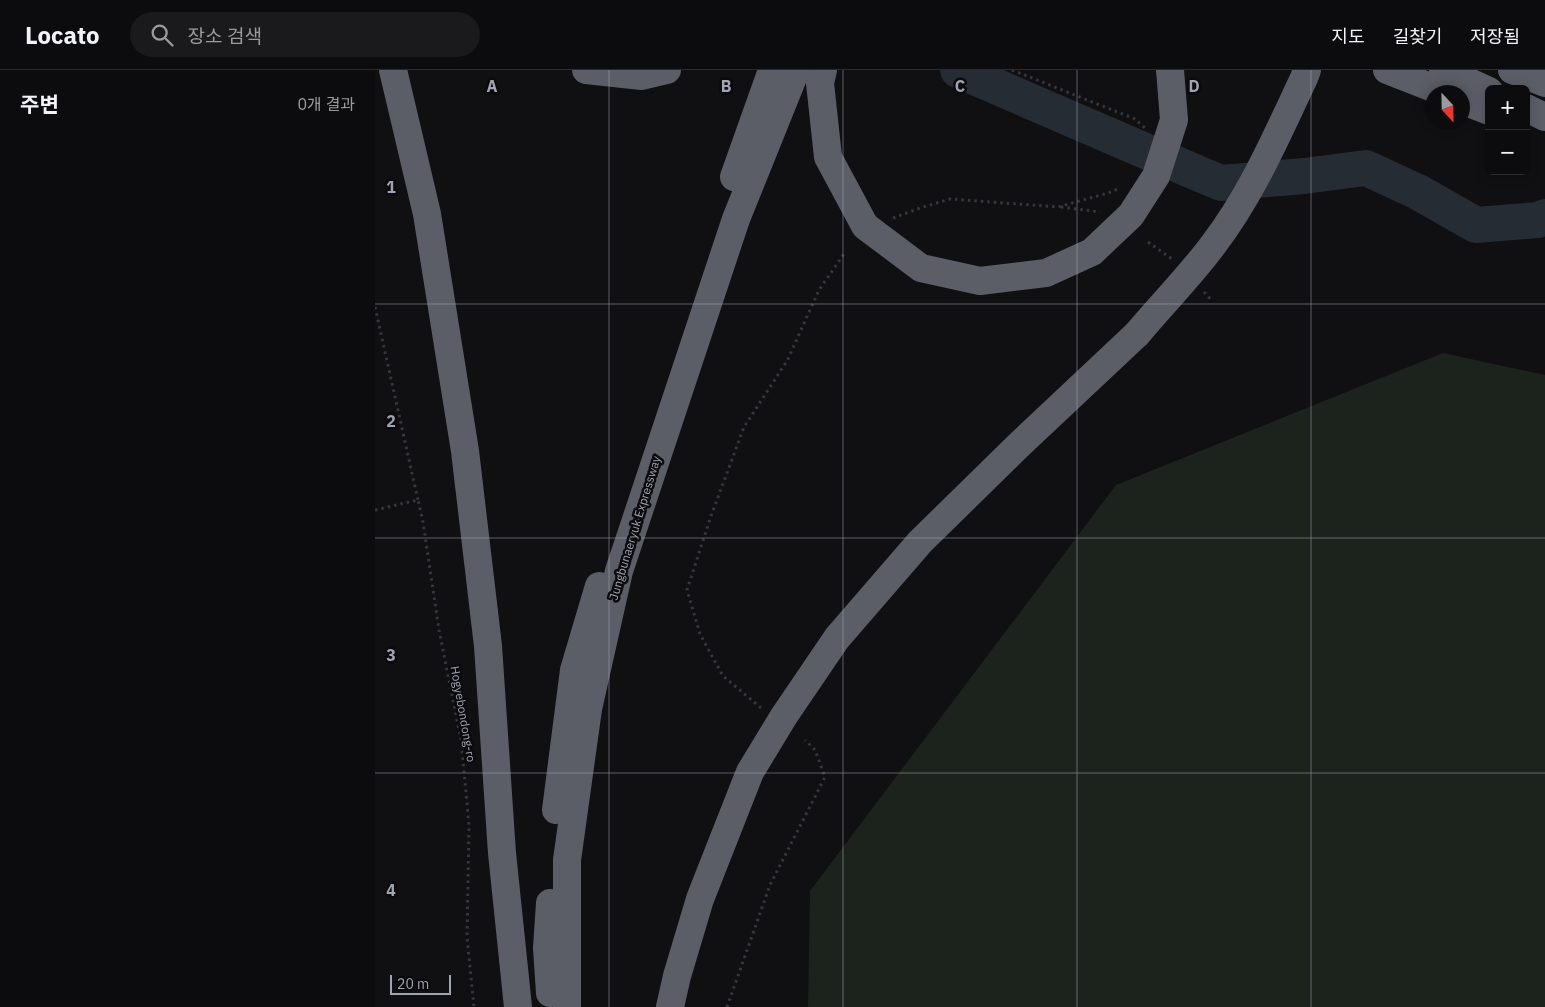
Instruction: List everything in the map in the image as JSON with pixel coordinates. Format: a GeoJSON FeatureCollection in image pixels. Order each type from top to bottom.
{"type":"FeatureCollection","features":[{"type":"Feature","properties":{"kind":"highway"},"geometry":{"type":"LineString","coordinates":[[393,70],[427,214],[465,451],[488,646],[502,854],[518,1007]]}},
{"type":"Feature","properties":{"kind":"highway"},"geometry":{"type":"LineString","coordinates":[[586,70],[642,76],[667,70]]}},
{"type":"Feature","properties":{"kind":"highway","name":"Jungbunaeryuk Expressway"},"geometry":{"type":"LineString","coordinates":[[551,1007],[547,948],[556,803],[574,670],[608,556],[665,390],[724,205],[772,70]]}},
{"type":"Feature","properties":{"kind":"highway","name":"Jungbunaeryuk Expressway"},"geometry":{"type":"LineString","coordinates":[[567,1007],[567,860],[589,709],[619,571],[736,219],[796,70]]}},
{"type":"Feature","properties":{"kind":"highway"},"geometry":{"type":"LineString","coordinates":[[823,70],[820,84],[827,157],[865,226],[921,268],[980,281],[1046,274],[1092,252],[1131,215],[1156,176],[1174,120],[1170,70]]}},
{"type":"Feature","properties":{"kind":"highway"},"geometry":{"type":"LineString","coordinates":[[670,1007],[677,976],[700,899],[750,772],[783,716],[837,638],[920,542],[1020,444],[1137,334],[1213,245],[1240,205],[1265,161],[1307,70]]}},
{"type":"Feature","properties":{"kind":"highway"},"geometry":{"type":"LineString","coordinates":[[1387,70],[1425,85]]}},
{"type":"Feature","properties":{"kind":"highway"},"geometry":{"type":"LineString","coordinates":[[1443,70],[1485,89]]}},
{"type":"Feature","properties":{"kind":"highway"},"geometry":{"type":"LineString","coordinates":[[1512,70],[1545,83]]}},
{"type":"Feature","properties":{"kind":"highway"},"geometry":{"type":"LineString","coordinates":[[1470,103],[1485,109]]}},
{"type":"Feature","properties":{"kind":"highway"},"geometry":{"type":"LineString","coordinates":[[1530,110],[1545,117]]}},
{"type":"Feature","properties":{"kind":"highway"},"geometry":{"type":"LineString","coordinates":[[1530,127],[1545,133]]}},
{"type":"Feature","properties":{"kind":"path"},"geometry":{"type":"LineString","coordinates":[[1012,70],[1135,119],[1151,134]]}},
{"type":"Feature","properties":{"kind":"path"},"geometry":{"type":"LineString","coordinates":[[1058,207],[1108,194],[1125,186]]}},
{"type":"Feature","properties":{"kind":"path"},"geometry":{"type":"LineString","coordinates":[[891,219],[950,199],[1105,212]]}},
{"type":"Feature","properties":{"kind":"path"},"geometry":{"type":"LineString","coordinates":[[765,711],[723,676],[700,634],[687,590],[743,427],[787,361],[819,290],[846,251]]}},
{"type":"Feature","properties":{"kind":"path","name":"Hogyebondong-ro"},"geometry":{"type":"LineString","coordinates":[[375,308],[423,522],[439,630],[461,740],[469,825],[467,937],[474,1007]]}},
{"type":"Feature","properties":{"kind":"path"},"geometry":{"type":"LineString","coordinates":[[375,510],[418,500]]}},
{"type":"Feature","properties":{"kind":"path"},"geometry":{"type":"LineString","coordinates":[[727,1007],[770,885],[825,777],[815,750],[805,740]]}},
{"type":"Feature","properties":{"kind":"shaded area"},"geometry":{"type":"Polygon","coordinates":[[[1443,353],[1545,375],[1545,1007],[808,1007],[810,891],[1116,485],[1443,353]]]}},
{"type":"Feature","properties":{"kind":"waterway"},"geometry":{"type":"LineString","coordinates":[[958,70],[1221,183],[1304,176],[1366,168],[1418,192],[1476,225],[1538,220],[1545,217]]}}]}
